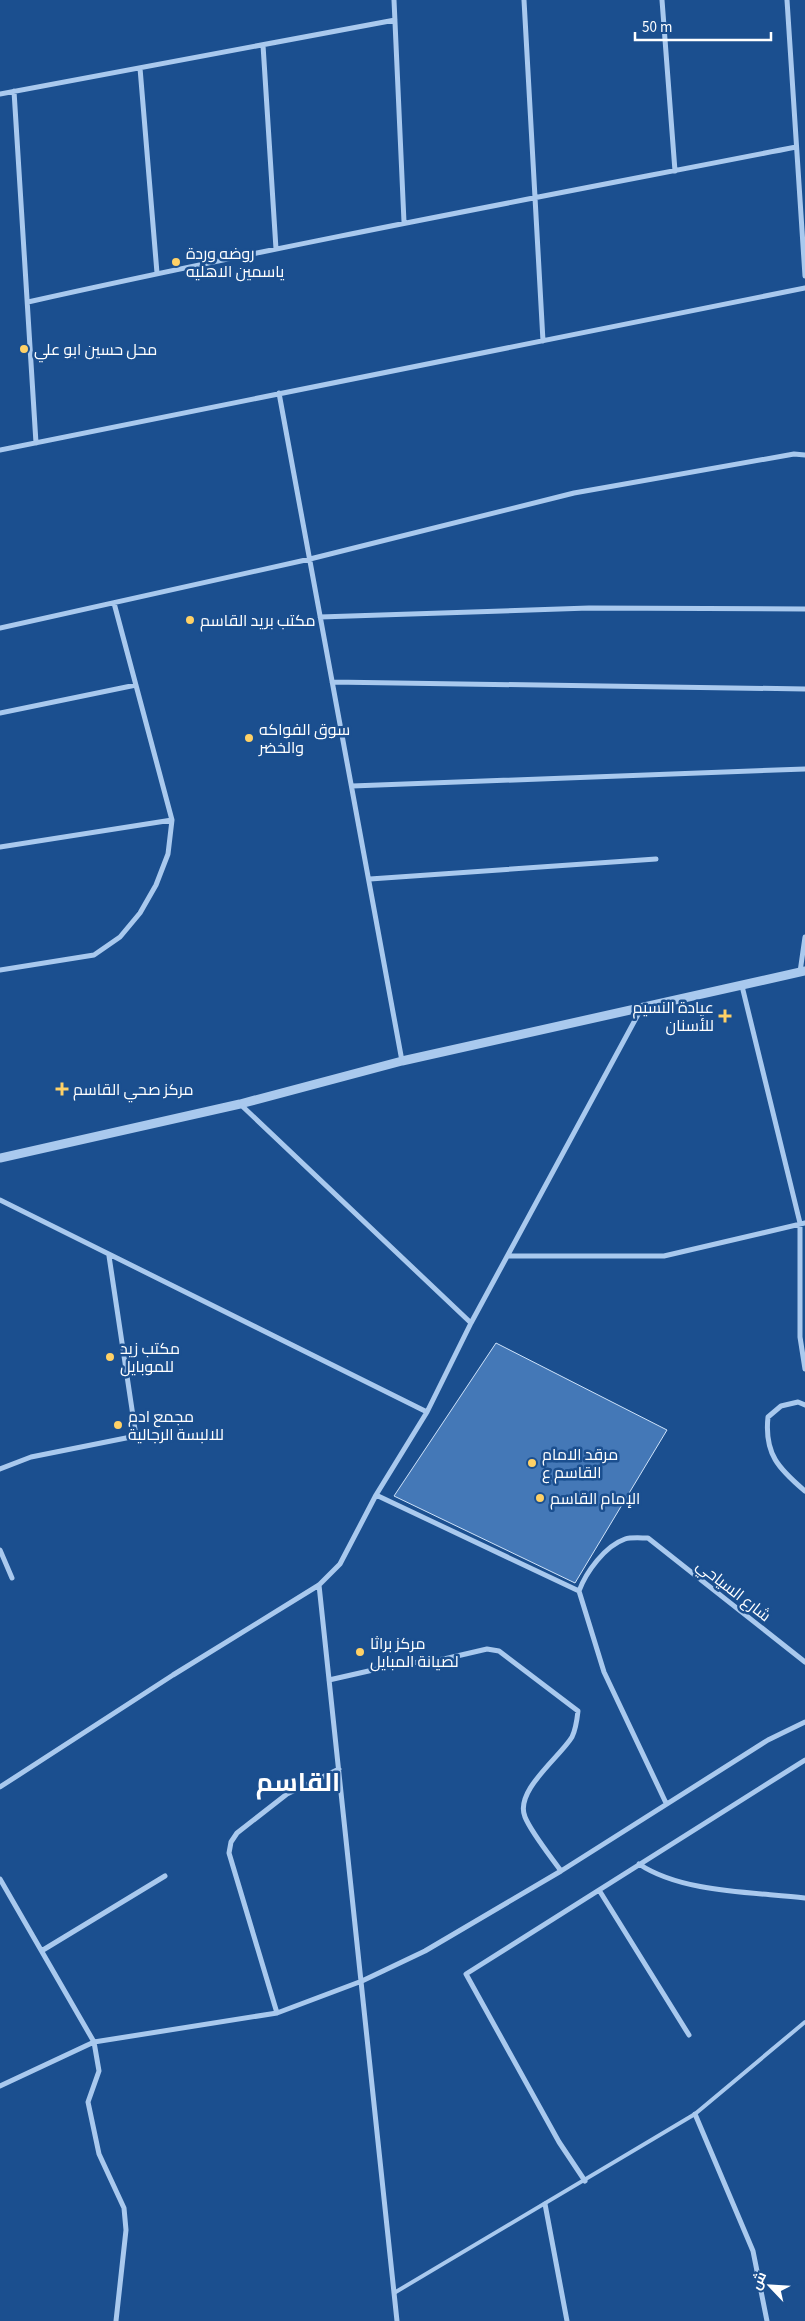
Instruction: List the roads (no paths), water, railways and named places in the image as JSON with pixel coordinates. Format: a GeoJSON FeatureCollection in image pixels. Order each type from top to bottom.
{"type":"FeatureCollection","features":[{"type":"Feature","properties":{"kind":"street"},"geometry":{"type":"LineString","coordinates":[[394,0],[404,222]]}},
{"type":"Feature","properties":{"kind":"street"},"geometry":{"type":"LineString","coordinates":[[524,0],[543,341]]}},
{"type":"Feature","properties":{"kind":"street"},"geometry":{"type":"LineString","coordinates":[[662,0],[674,171]]}},
{"type":"Feature","properties":{"kind":"street"},"geometry":{"type":"LineString","coordinates":[[787,0],[805,276]]}},
{"type":"Feature","properties":{"kind":"street"},"geometry":{"type":"LineString","coordinates":[[0,94],[395,20]]}},
{"type":"Feature","properties":{"kind":"street"},"geometry":{"type":"LineString","coordinates":[[263,45],[276,249]]}},
{"type":"Feature","properties":{"kind":"street"},"geometry":{"type":"LineString","coordinates":[[140,68],[157,273]]}},
{"type":"Feature","properties":{"kind":"street"},"geometry":{"type":"LineString","coordinates":[[14,91],[36,443]]}},
{"type":"Feature","properties":{"kind":"street"},"geometry":{"type":"LineString","coordinates":[[28,302],[157,273],[404,222],[535,199],[796,148]]}},
{"type":"Feature","properties":{"kind":"street"},"geometry":{"type":"LineString","coordinates":[[0,450],[805,288]]}},
{"type":"Feature","properties":{"kind":"street"},"geometry":{"type":"LineString","coordinates":[[279,393],[402,1061]]}},
{"type":"Feature","properties":{"kind":"street"},"geometry":{"type":"LineString","coordinates":[[0,628],[310,559],[574,492],[794,454],[805,455]]}},
{"type":"Feature","properties":{"kind":"street"},"geometry":{"type":"LineString","coordinates":[[0,970],[94,954],[120,937],[140,913],[156,885],[168,854],[172,820],[114,603]]}},
{"type":"Feature","properties":{"kind":"street"},"geometry":{"type":"LineString","coordinates":[[320,617],[588,608],[805,609]]}},
{"type":"Feature","properties":{"kind":"street"},"geometry":{"type":"LineString","coordinates":[[332,682],[805,689]]}},
{"type":"Feature","properties":{"kind":"street"},"geometry":{"type":"LineString","coordinates":[[0,714],[136,685]]}},
{"type":"Feature","properties":{"kind":"street"},"geometry":{"type":"LineString","coordinates":[[352,786],[805,769]]}},
{"type":"Feature","properties":{"kind":"street"},"geometry":{"type":"LineString","coordinates":[[0,847],[172,820]]}},
{"type":"Feature","properties":{"kind":"street"},"geometry":{"type":"LineString","coordinates":[[370,880],[656,860]]}},
{"type":"Feature","properties":{"kind":"street"},"geometry":{"type":"LineString","coordinates":[[0,1158],[240,1104],[402,1061],[802,972],[805,937]]}},
{"type":"Feature","properties":{"kind":"street"},"geometry":{"type":"LineString","coordinates":[[742,986],[803,1223],[802,1337],[805,1368]]}},
{"type":"Feature","properties":{"kind":"street"},"geometry":{"type":"LineString","coordinates":[[0,1788],[173,1675],[319,1585],[340,1564],[376,1495],[427,1412],[471,1323],[509,1256],[640,1009]]}},
{"type":"Feature","properties":{"kind":"street"},"geometry":{"type":"LineString","coordinates":[[240,1104],[471,1323]]}},
{"type":"Feature","properties":{"kind":"street"},"geometry":{"type":"LineString","coordinates":[[0,1200],[109,1256],[427,1412]]}},
{"type":"Feature","properties":{"kind":"street"},"geometry":{"type":"LineString","coordinates":[[509,1256],[664,1256],[803,1223]]}},
{"type":"Feature","properties":{"kind":"street"},"geometry":{"type":"LineString","coordinates":[[0,1470],[31,1457],[136,1436],[109,1256]]}},
{"type":"Feature","properties":{"kind":"street"},"geometry":{"type":"LineString","coordinates":[[805,1405],[798,1402],[781,1406],[768,1417],[766,1437],[780,1470],[805,1492]]}},
{"type":"Feature","properties":{"kind":"street"},"geometry":{"type":"LineString","coordinates":[[376,1495],[579,1591],[604,1672],[666,1803]]}},
{"type":"Feature","properties":{"kind":"street","name":"شارع السياحي"},"geometry":{"type":"LineString","coordinates":[[579,1591],[584,1578],[599,1558],[625,1539],[648,1538],[805,1662]]}},
{"type":"Feature","properties":{"kind":"street"},"geometry":{"type":"LineString","coordinates":[[0,1550],[12,1578]]}},
{"type":"Feature","properties":{"kind":"street"},"geometry":{"type":"LineString","coordinates":[[319,1585],[397,2321]]}},
{"type":"Feature","properties":{"kind":"street"},"geometry":{"type":"LineString","coordinates":[[329,1680],[487,1649],[499,1650],[578,1711],[572,1737],[532,1786],[524,1803],[524,1816],[561,1872]]}},
{"type":"Feature","properties":{"kind":"street"},"geometry":{"type":"LineString","coordinates":[[0,2086],[94,2042],[277,2013],[362,1981],[425,1951],[561,1872],[666,1803],[768,1740],[805,1722]]}},
{"type":"Feature","properties":{"kind":"street"},"geometry":{"type":"LineString","coordinates":[[585,2181],[559,2142],[466,1974],[805,1760]]}},
{"type":"Feature","properties":{"kind":"street"},"geometry":{"type":"LineString","coordinates":[[277,2013],[229,1853],[231,1842],[237,1833],[287,1794],[340,1769]]}},
{"type":"Feature","properties":{"kind":"street"},"geometry":{"type":"LineString","coordinates":[[639,1864],[650,1872],[681,1884],[805,1898]]}},
{"type":"Feature","properties":{"kind":"street"},"geometry":{"type":"LineString","coordinates":[[43,1950],[165,1876]]}},
{"type":"Feature","properties":{"kind":"street"},"geometry":{"type":"LineString","coordinates":[[0,1879],[43,1950],[94,2042],[99,2071],[88,2102],[99,2154],[124,2208],[126,2230],[116,2321]]}},
{"type":"Feature","properties":{"kind":"street"},"geometry":{"type":"LineString","coordinates":[[599,1890],[689,2035]]}},
{"type":"Feature","properties":{"kind":"street"},"geometry":{"type":"LineString","coordinates":[[695,2114],[753,2251],[766,2321]]}},
{"type":"Feature","properties":{"kind":"street"},"geometry":{"type":"LineString","coordinates":[[545,2204],[567,2321]]}},
{"type":"Feature","properties":{"kind":"lane"},"geometry":{"type":"LineString","coordinates":[[394,2293],[695,2114],[805,2022]]}},
{"type":"Feature","properties":{"kind":"place","name":"روضه وردة ياسمين الاهليه"},"geometry":{"type":"Point","coordinates":[176,262]}},
{"type":"Feature","properties":{"kind":"place","name":"محل حسين ابو علي"},"geometry":{"type":"Point","coordinates":[24,349]}},
{"type":"Feature","properties":{"kind":"place","name":"مكتب بريد القاسم"},"geometry":{"type":"Point","coordinates":[190,620]}},
{"type":"Feature","properties":{"kind":"place","name":"سوق الفواكه والخضر"},"geometry":{"type":"Point","coordinates":[249,738]}},
{"type":"Feature","properties":{"kind":"place","name":"عيادة النسيم للأسنان"},"geometry":{"type":"Point","coordinates":[725,1016]}},
{"type":"Feature","properties":{"kind":"place","name":"مركز صحي القاسم"},"geometry":{"type":"Point","coordinates":[62,1089]}},
{"type":"Feature","properties":{"kind":"place","name":"مكتب زيد للموبايل"},"geometry":{"type":"Point","coordinates":[110,1357]}},
{"type":"Feature","properties":{"kind":"place","name":"مجمع ادم للالبسة الرجالية"},"geometry":{"type":"Point","coordinates":[118,1425]}},
{"type":"Feature","properties":{"kind":"place","name":"مرقد الامام القاسم ع"},"geometry":{"type":"Point","coordinates":[532,1463]}},
{"type":"Feature","properties":{"kind":"place","name":"الإمام القاسم"},"geometry":{"type":"Point","coordinates":[540,1498]}},
{"type":"Feature","properties":{"kind":"place","name":"مركز براثا لصيانة المبايل"},"geometry":{"type":"Point","coordinates":[360,1652]}},
{"type":"Feature","properties":{"kind":"district","name":"القاسم"},"geometry":{"type":"Point","coordinates":[298,1782]}}]}
